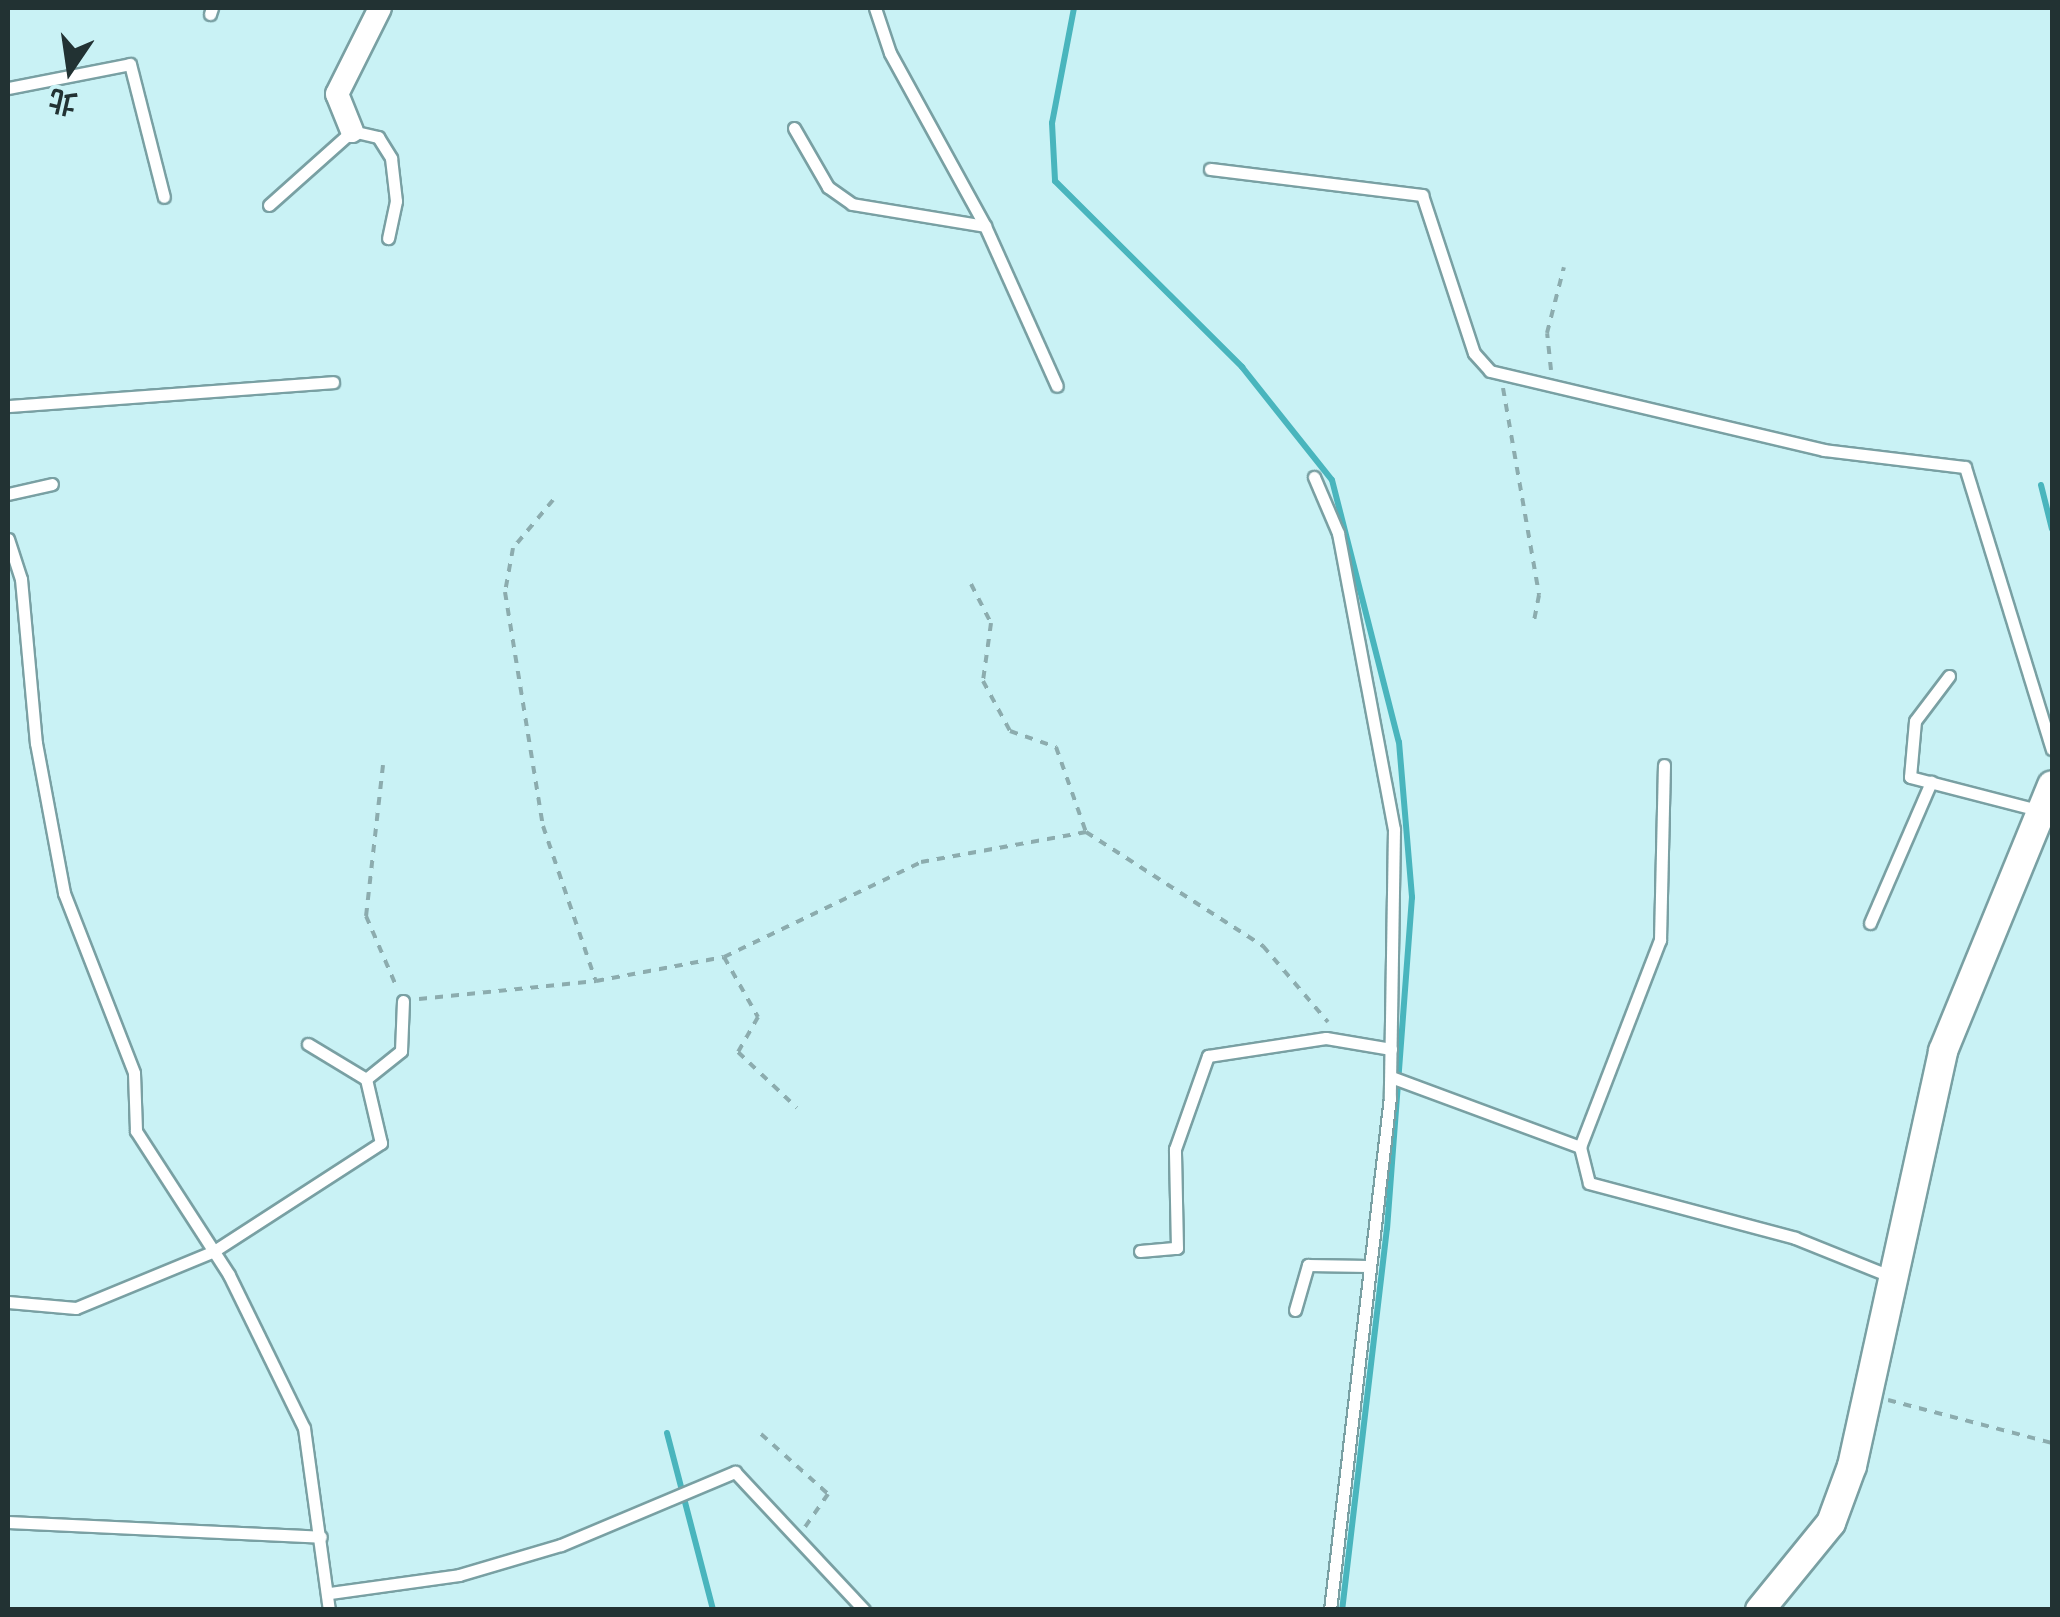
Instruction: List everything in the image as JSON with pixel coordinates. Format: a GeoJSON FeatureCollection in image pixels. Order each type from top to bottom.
{"type":"FeatureCollection","features":[{"type":"Feature","properties":{"kind":"street"},"geometry":{"type":"LineString","coordinates":[[352,131],[337,94],[380,8]]}},
{"type":"Feature","properties":{"kind":"street"},"geometry":{"type":"LineString","coordinates":[[1760,1610],[1831,1523],[1852,1466],[1942,1051],[2038,810],[2052,785]]}},
{"type":"Feature","properties":{"kind":"lane"},"geometry":{"type":"LineString","coordinates":[[875,8],[890,52],[985,226],[1057,386]]}},
{"type":"Feature","properties":{"kind":"lane"},"geometry":{"type":"LineString","coordinates":[[8,88],[130,64],[164,197]]}},
{"type":"Feature","properties":{"kind":"lane"},"geometry":{"type":"LineString","coordinates":[[794,128],[828,187],[852,204],[985,226]]}},
{"type":"Feature","properties":{"kind":"lane"},"geometry":{"type":"LineString","coordinates":[[269,205],[352,131],[378,137],[392,158],[396,201],[388,238]]}},
{"type":"Feature","properties":{"kind":"lane"},"geometry":{"type":"LineString","coordinates":[[1210,169],[1422,196],[1474,353],[1500,374],[1824,450],[1965,468],[2052,750]]}},
{"type":"Feature","properties":{"kind":"lane"},"geometry":{"type":"LineString","coordinates":[[8,406],[333,382]]}},
{"type":"Feature","properties":{"kind":"lane"},"geometry":{"type":"LineString","coordinates":[[1314,478],[1338,533],[1394,829],[1391,1078],[1330,1610]]}},
{"type":"Feature","properties":{"kind":"lane"},"geometry":{"type":"LineString","coordinates":[[8,494],[52,484]]}},
{"type":"Feature","properties":{"kind":"lane"},"geometry":{"type":"LineString","coordinates":[[8,539],[21,579],[36,743],[64,893],[134,1073],[136,1131],[214,1251],[304,1428],[330,1593],[329,1610]]}},
{"type":"Feature","properties":{"kind":"lane"},"geometry":{"type":"LineString","coordinates":[[1948,676],[1915,721],[1910,777],[2038,810]]}},
{"type":"Feature","properties":{"kind":"lane"},"geometry":{"type":"LineString","coordinates":[[1664,765],[1660,940],[1580,1147],[1589,1183],[1795,1238],[1892,1277]]}},
{"type":"Feature","properties":{"kind":"lane"},"geometry":{"type":"LineString","coordinates":[[1870,923],[1930,782]]}},
{"type":"Feature","properties":{"kind":"lane"},"geometry":{"type":"LineString","coordinates":[[366,1079],[401,1051],[403,1001]]}},
{"type":"Feature","properties":{"kind":"lane"},"geometry":{"type":"LineString","coordinates":[[1140,1251],[1176,1248],[1176,1150],[1208,1056],[1344,1041],[1391,1049]]}},
{"type":"Feature","properties":{"kind":"lane"},"geometry":{"type":"LineString","coordinates":[[8,1302],[76,1308],[214,1251],[381,1142],[366,1079],[308,1044]]}},
{"type":"Feature","properties":{"kind":"lane"},"geometry":{"type":"LineString","coordinates":[[1391,1078],[1580,1147]]}},
{"type":"Feature","properties":{"kind":"lane"},"geometry":{"type":"LineString","coordinates":[[1295,1310],[1308,1265],[1368,1266]]}},
{"type":"Feature","properties":{"kind":"lane"},"geometry":{"type":"LineString","coordinates":[[330,1593],[459,1575],[527,1555],[735,1472],[864,1610]]}},
{"type":"Feature","properties":{"kind":"lane"},"geometry":{"type":"LineString","coordinates":[[8,1522],[321,1537]]}},
{"type":"Feature","properties":{"kind":"path"},"geometry":{"type":"LineString","coordinates":[[1552,386],[1547,333],[1564,267]]}},
{"type":"Feature","properties":{"kind":"path"},"geometry":{"type":"LineString","coordinates":[[1500,374],[1539,595],[1534,620]]}},
{"type":"Feature","properties":{"kind":"path"},"geometry":{"type":"LineString","coordinates":[[553,500],[513,548],[505,592],[544,826],[596,981]]}},
{"type":"Feature","properties":{"kind":"path"},"geometry":{"type":"LineString","coordinates":[[971,584],[991,623],[983,680],[1010,732],[1030,744],[1056,747],[1086,832],[1263,946],[1344,1041]]}},
{"type":"Feature","properties":{"kind":"path"},"geometry":{"type":"LineString","coordinates":[[383,764],[366,916],[403,1001],[596,981],[724,957],[921,862],[1086,832]]}},
{"type":"Feature","properties":{"kind":"path"},"geometry":{"type":"LineString","coordinates":[[724,957],[758,1017],[738,1052],[797,1108]]}},
{"type":"Feature","properties":{"kind":"path"},"geometry":{"type":"LineString","coordinates":[[1867,1395],[2052,1443]]}},
{"type":"Feature","properties":{"kind":"path"},"geometry":{"type":"LineString","coordinates":[[762,1434],[828,1494],[798,1538]]}},
{"type":"Feature","properties":{"kind":"waterway"},"geometry":{"type":"LineString","coordinates":[[1074,8],[1052,123],[1055,181],[1242,367],[1332,480],[1399,742],[1412,897],[1387,1228],[1342,1610]]}},
{"type":"Feature","properties":{"kind":"waterway"},"geometry":{"type":"LineString","coordinates":[[2041,485],[2052,529]]}},
{"type":"Feature","properties":{"kind":"waterway"},"geometry":{"type":"LineString","coordinates":[[667,1433],[713,1610]]}}]}
